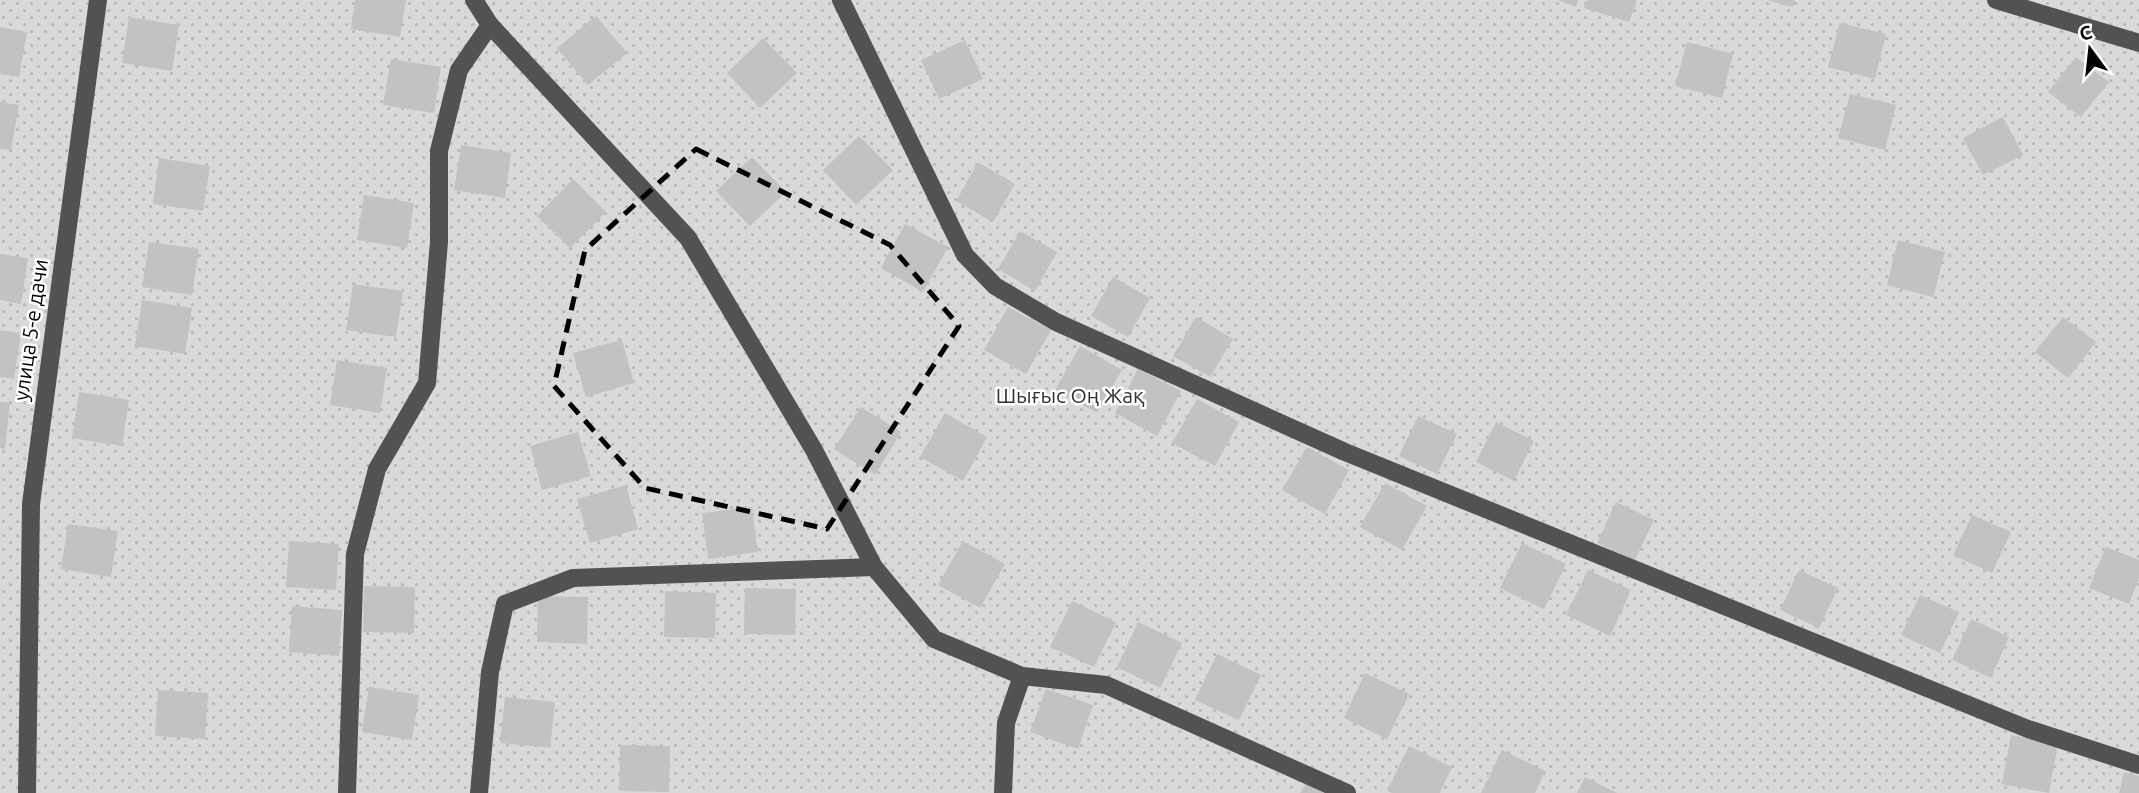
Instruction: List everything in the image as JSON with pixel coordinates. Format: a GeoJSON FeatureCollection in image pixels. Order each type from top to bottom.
{"type":"FeatureCollection","features":[{"type":"Feature","properties":{"kind":"street","name":"улица 5-е дачи"},"geometry":{"type":"LineString","coordinates":[[27,793],[31,504],[98,0]]}},
{"type":"Feature","properties":{"kind":"street"},"geometry":{"type":"LineString","coordinates":[[474,0],[490,25],[688,238],[814,450],[874,567],[934,639],[1022,676],[1106,685],[1347,793]]}},
{"type":"Feature","properties":{"kind":"street"},"geometry":{"type":"LineString","coordinates":[[841,0],[965,255],[995,286],[1056,322],[1345,452],[2028,729],[2139,765]]}},
{"type":"Feature","properties":{"kind":"street"},"geometry":{"type":"LineString","coordinates":[[1996,0],[2139,43]]}},
{"type":"Feature","properties":{"kind":"street"},"geometry":{"type":"LineString","coordinates":[[347,793],[355,554],[377,470],[427,383],[439,242],[439,151],[459,70],[490,25]]}},
{"type":"Feature","properties":{"kind":"street"},"geometry":{"type":"LineString","coordinates":[[479,793],[490,672],[505,604],[573,578],[874,567]]}},
{"type":"Feature","properties":{"kind":"street"},"geometry":{"type":"LineString","coordinates":[[1003,793],[1006,723],[1022,676]]}},
{"type":"Feature","properties":{"kind":"highlighted area"},"geometry":{"type":"Polygon","coordinates":[[[696,149],[890,245],[959,326],[827,529],[645,488],[554,386],[585,250],[696,149]]]}},
{"type":"Feature","properties":{"kind":"green space","name":"Шығыс Оң Жақ"},"geometry":{"type":"Polygon","coordinates":[[[0,0],[2139,0],[2139,793],[0,793],[0,0]]]}},
{"type":"Feature","properties":{"kind":"building"},"geometry":{"type":"Polygon","coordinates":[[[355,0],[406,0],[400,37],[351,29],[355,0]]]}},
{"type":"Feature","properties":{"kind":"building"},"geometry":{"type":"Polygon","coordinates":[[[1558,0],[1578,0],[1576,7],[1558,0]]]}},
{"type":"Feature","properties":{"kind":"building"},"geometry":{"type":"Polygon","coordinates":[[[1587,0],[1637,0],[1629,22],[1584,8],[1587,0]]]}},
{"type":"Feature","properties":{"kind":"building"},"geometry":{"type":"Polygon","coordinates":[[[1767,0],[1795,0],[1793,7],[1767,0]]]}},
{"type":"Feature","properties":{"kind":"building"},"geometry":{"type":"Polygon","coordinates":[[[596,16],[627,53],[588,85],[557,48],[596,16]]]}},
{"type":"Feature","properties":{"kind":"building"},"geometry":{"type":"Polygon","coordinates":[[[129,17],[179,25],[172,71],[122,63],[129,17]]]}},
{"type":"Feature","properties":{"kind":"building"},"geometry":{"type":"Polygon","coordinates":[[[1840,23],[1886,34],[1875,79],[1828,67],[1840,23]]]}},
{"type":"Feature","properties":{"kind":"building"},"geometry":{"type":"Polygon","coordinates":[[[0,27],[27,32],[19,77],[0,74],[0,27]]]}},
{"type":"Feature","properties":{"kind":"building"},"geometry":{"type":"Polygon","coordinates":[[[763,38],[797,73],[760,108],[727,73],[763,38]]]}},
{"type":"Feature","properties":{"kind":"building"},"geometry":{"type":"Polygon","coordinates":[[[965,40],[983,79],[939,99],[921,60],[965,40]]]}},
{"type":"Feature","properties":{"kind":"building"},"geometry":{"type":"Polygon","coordinates":[[[1687,42],[1733,54],[1722,98],[1675,86],[1687,42]]]}},
{"type":"Feature","properties":{"kind":"building"},"geometry":{"type":"Polygon","coordinates":[[[2076,57],[2109,82],[2081,117],[2048,92],[2076,57]]]}},
{"type":"Feature","properties":{"kind":"building"},"geometry":{"type":"Polygon","coordinates":[[[391,59],[441,67],[434,113],[383,105],[391,59]]]}},
{"type":"Feature","properties":{"kind":"building"},"geometry":{"type":"Polygon","coordinates":[[[1850,94],[1896,105],[1885,150],[1838,138],[1850,94]]]}},
{"type":"Feature","properties":{"kind":"building"},"geometry":{"type":"Polygon","coordinates":[[[0,102],[19,105],[11,150],[0,149],[0,102]]]}},
{"type":"Feature","properties":{"kind":"building"},"geometry":{"type":"Polygon","coordinates":[[[2003,117],[2023,155],[1983,175],[1963,138],[2003,117]]]}},
{"type":"Feature","properties":{"kind":"building"},"geometry":{"type":"Polygon","coordinates":[[[859,136],[893,170],[856,205],[823,170],[859,136]]]}},
{"type":"Feature","properties":{"kind":"building"},"geometry":{"type":"Polygon","coordinates":[[[461,145],[511,153],[505,198],[454,190],[461,145]]]}},
{"type":"Feature","properties":{"kind":"building"},"geometry":{"type":"Polygon","coordinates":[[[752,157],[786,192],[750,226],[716,191],[752,157]]]}},
{"type":"Feature","properties":{"kind":"building"},"geometry":{"type":"Polygon","coordinates":[[[159,158],[210,166],[203,211],[153,204],[159,158]]]}},
{"type":"Feature","properties":{"kind":"building"},"geometry":{"type":"Polygon","coordinates":[[[978,162],[1015,184],[993,222],[956,201],[978,162]]]}},
{"type":"Feature","properties":{"kind":"building"},"geometry":{"type":"Polygon","coordinates":[[[573,179],[606,212],[570,248],[537,216],[573,179]]]}},
{"type":"Feature","properties":{"kind":"building"},"geometry":{"type":"Polygon","coordinates":[[[364,195],[414,203],[407,248],[357,240],[364,195]]]}},
{"type":"Feature","properties":{"kind":"building"},"geometry":{"type":"Polygon","coordinates":[[[905,224],[948,247],[923,292],[881,268],[905,224]]]}},
{"type":"Feature","properties":{"kind":"building"},"geometry":{"type":"Polygon","coordinates":[[[1020,231],[1057,252],[1035,291],[998,269],[1020,231]]]}},
{"type":"Feature","properties":{"kind":"building"},"geometry":{"type":"Polygon","coordinates":[[[1898,240],[1945,252],[1933,297],[1887,285],[1898,240]]]}},
{"type":"Feature","properties":{"kind":"building"},"geometry":{"type":"Polygon","coordinates":[[[149,242],[199,249],[192,295],[142,287],[149,242]]]}},
{"type":"Feature","properties":{"kind":"building"},"geometry":{"type":"Polygon","coordinates":[[[0,254],[28,258],[21,304],[0,300],[0,254]]]}},
{"type":"Feature","properties":{"kind":"building"},"geometry":{"type":"Polygon","coordinates":[[[1113,277],[1150,298],[1128,337],[1091,316],[1113,277]]]}},
{"type":"Feature","properties":{"kind":"building"},"geometry":{"type":"Polygon","coordinates":[[[353,284],[403,291],[396,337],[346,330],[353,284]]]}},
{"type":"Feature","properties":{"kind":"building"},"geometry":{"type":"Polygon","coordinates":[[[142,300],[192,308],[185,354],[135,346],[142,300]]]}},
{"type":"Feature","properties":{"kind":"building"},"geometry":{"type":"Polygon","coordinates":[[[1008,307],[1051,330],[1026,374],[984,350],[1008,307]]]}},
{"type":"Feature","properties":{"kind":"building"},"geometry":{"type":"Polygon","coordinates":[[[1196,317],[1233,339],[1210,377],[1173,356],[1196,317]]]}},
{"type":"Feature","properties":{"kind":"building"},"geometry":{"type":"Polygon","coordinates":[[[2063,317],[2096,342],[2068,378],[2035,352],[2063,317]]]}},
{"type":"Feature","properties":{"kind":"building"},"geometry":{"type":"Polygon","coordinates":[[[0,330],[21,333],[14,379],[0,377],[0,330]]]}},
{"type":"Feature","properties":{"kind":"building"},"geometry":{"type":"Polygon","coordinates":[[[622,340],[634,383],[586,397],[573,353],[622,340]]]}},
{"type":"Feature","properties":{"kind":"building"},"geometry":{"type":"Polygon","coordinates":[[[1080,346],[1122,370],[1097,413],[1055,390],[1080,346]]]}},
{"type":"Feature","properties":{"kind":"building"},"geometry":{"type":"Polygon","coordinates":[[[337,360],[387,368],[380,413],[330,405],[337,360]]]}},
{"type":"Feature","properties":{"kind":"building"},"geometry":{"type":"Polygon","coordinates":[[[1138,369],[1181,391],[1157,436],[1115,413],[1138,369]]]}},
{"type":"Feature","properties":{"kind":"building"},"geometry":{"type":"Polygon","coordinates":[[[79,392],[129,400],[122,446],[72,438],[79,392]]]}},
{"type":"Feature","properties":{"kind":"building"},"geometry":{"type":"Polygon","coordinates":[[[1197,399],[1239,422],[1215,466],[1172,443],[1197,399]]]}},
{"type":"Feature","properties":{"kind":"building"},"geometry":{"type":"Polygon","coordinates":[[[0,402],[10,403],[5,449],[0,448],[0,402]]]}},
{"type":"Feature","properties":{"kind":"building"},"geometry":{"type":"Polygon","coordinates":[[[861,407],[901,432],[875,475],[834,449],[861,407]]]}},
{"type":"Feature","properties":{"kind":"building"},"geometry":{"type":"Polygon","coordinates":[[[945,413],[987,437],[963,481],[920,457],[945,413]]]}},
{"type":"Feature","properties":{"kind":"building"},"geometry":{"type":"Polygon","coordinates":[[[1418,416],[1457,434],[1437,474],[1399,456],[1418,416]]]}},
{"type":"Feature","properties":{"kind":"building"},"geometry":{"type":"Polygon","coordinates":[[[1496,422],[1534,441],[1514,481],[1476,462],[1496,422]]]}},
{"type":"Feature","properties":{"kind":"building"},"geometry":{"type":"Polygon","coordinates":[[[578,432],[591,476],[542,490],[530,446],[578,432]]]}},
{"type":"Feature","properties":{"kind":"building"},"geometry":{"type":"Polygon","coordinates":[[[1307,447],[1349,470],[1325,514],[1282,490],[1307,447]]]}},
{"type":"Feature","properties":{"kind":"building"},"geometry":{"type":"Polygon","coordinates":[[[1385,483],[1427,506],[1402,550],[1360,527],[1385,483]]]}},
{"type":"Feature","properties":{"kind":"building"},"geometry":{"type":"Polygon","coordinates":[[[626,485],[638,529],[590,543],[577,499],[626,485]]]}},
{"type":"Feature","properties":{"kind":"building"},"geometry":{"type":"Polygon","coordinates":[[[1616,502],[1654,520],[1635,560],[1597,543],[1616,502]]]}},
{"type":"Feature","properties":{"kind":"building"},"geometry":{"type":"Polygon","coordinates":[[[752,507],[758,552],[708,559],[702,513],[752,507]]]}},
{"type":"Feature","properties":{"kind":"building"},"geometry":{"type":"Polygon","coordinates":[[[1972,515],[2011,532],[1992,573],[1953,555],[1972,515]]]}},
{"type":"Feature","properties":{"kind":"building"},"geometry":{"type":"Polygon","coordinates":[[[68,524],[118,531],[111,577],[61,569],[68,524]]]}},
{"type":"Feature","properties":{"kind":"building"},"geometry":{"type":"Polygon","coordinates":[[[289,541],[339,544],[336,590],[286,587],[289,541]]]}},
{"type":"Feature","properties":{"kind":"building"},"geometry":{"type":"Polygon","coordinates":[[[963,541],[1005,564],[980,608],[938,585],[963,541]]]}},
{"type":"Feature","properties":{"kind":"building"},"geometry":{"type":"Polygon","coordinates":[[[1522,543],[1566,564],[1544,609],[1500,588],[1522,543]]]}},
{"type":"Feature","properties":{"kind":"building"},"geometry":{"type":"Polygon","coordinates":[[[2106,547],[2139,560],[2139,578],[2129,604],[2089,588],[2106,547]]]}},
{"type":"Feature","properties":{"kind":"building"},"geometry":{"type":"Polygon","coordinates":[[[1588,570],[1631,590],[1610,636],[1566,615],[1588,570]]]}},
{"type":"Feature","properties":{"kind":"building"},"geometry":{"type":"Polygon","coordinates":[[[1799,570],[1838,588],[1819,628],[1780,610],[1799,570]]]}},
{"type":"Feature","properties":{"kind":"building"},"geometry":{"type":"Polygon","coordinates":[[[364,586],[415,587],[414,633],[363,632],[364,586]]]}},
{"type":"Feature","properties":{"kind":"building"},"geometry":{"type":"Polygon","coordinates":[[[745,588],[796,589],[795,635],[744,634],[745,588]]]}},
{"type":"Feature","properties":{"kind":"building"},"geometry":{"type":"Polygon","coordinates":[[[665,591],[716,593],[715,638],[664,637],[665,591]]]}},
{"type":"Feature","properties":{"kind":"building"},"geometry":{"type":"Polygon","coordinates":[[[1920,595],[1959,612],[1940,653],[1901,635],[1920,595]]]}},
{"type":"Feature","properties":{"kind":"building"},"geometry":{"type":"Polygon","coordinates":[[[538,596],[588,597],[587,644],[537,642],[538,596]]]}},
{"type":"Feature","properties":{"kind":"building"},"geometry":{"type":"Polygon","coordinates":[[[1072,601],[1116,622],[1094,667],[1050,647],[1072,601]]]}},
{"type":"Feature","properties":{"kind":"building"},"geometry":{"type":"Polygon","coordinates":[[[292,606],[342,610],[339,656],[289,652],[292,606]]]}},
{"type":"Feature","properties":{"kind":"building"},"geometry":{"type":"Polygon","coordinates":[[[1971,619],[2009,637],[1991,678],[1952,660],[1971,619]]]}},
{"type":"Feature","properties":{"kind":"building"},"geometry":{"type":"Polygon","coordinates":[[[1138,622],[1182,643],[1160,688],[1117,667],[1138,622]]]}},
{"type":"Feature","properties":{"kind":"building"},"geometry":{"type":"Polygon","coordinates":[[[1217,654],[1261,675],[1239,720],[1195,700],[1217,654]]]}},
{"type":"Feature","properties":{"kind":"building"},"geometry":{"type":"Polygon","coordinates":[[[1365,673],[1409,694],[1387,739],[1344,718],[1365,673]]]}},
{"type":"Feature","properties":{"kind":"building"},"geometry":{"type":"Polygon","coordinates":[[[369,687],[419,695],[412,740],[362,732],[369,687]]]}},
{"type":"Feature","properties":{"kind":"building"},"geometry":{"type":"Polygon","coordinates":[[[1046,689],[1093,705],[1078,749],[1030,732],[1046,689]]]}},
{"type":"Feature","properties":{"kind":"building"},"geometry":{"type":"Polygon","coordinates":[[[158,690],[208,693],[205,739],[155,736],[158,690]]]}},
{"type":"Feature","properties":{"kind":"building"},"geometry":{"type":"Polygon","coordinates":[[[505,697],[555,702],[550,748],[500,743],[505,697]]]}},
{"type":"Feature","properties":{"kind":"building"},"geometry":{"type":"Polygon","coordinates":[[[2011,735],[2058,744],[2049,793],[2002,784],[2011,735]]]}},
{"type":"Feature","properties":{"kind":"building"},"geometry":{"type":"Polygon","coordinates":[[[620,745],[670,746],[669,792],[619,791],[620,745]]]}},
{"type":"Feature","properties":{"kind":"building"},"geometry":{"type":"Polygon","coordinates":[[[1409,746],[1452,767],[1440,793],[1387,791],[1409,746]]]}},
{"type":"Feature","properties":{"kind":"building"},"geometry":{"type":"Polygon","coordinates":[[[1502,750],[1545,771],[1535,793],[1481,793],[1502,750]]]}},
{"type":"Feature","properties":{"kind":"building"},"geometry":{"type":"Polygon","coordinates":[[[2124,772],[2139,776],[2139,793],[2119,793],[2124,772]]]}},
{"type":"Feature","properties":{"kind":"building"},"geometry":{"type":"Polygon","coordinates":[[[1585,777],[1617,793],[1577,793],[1585,777]]]}},
{"type":"Feature","properties":{"kind":"building"},"geometry":{"type":"Polygon","coordinates":[[[1305,784],[1324,793],[1300,793],[1305,784]]]}}]}
